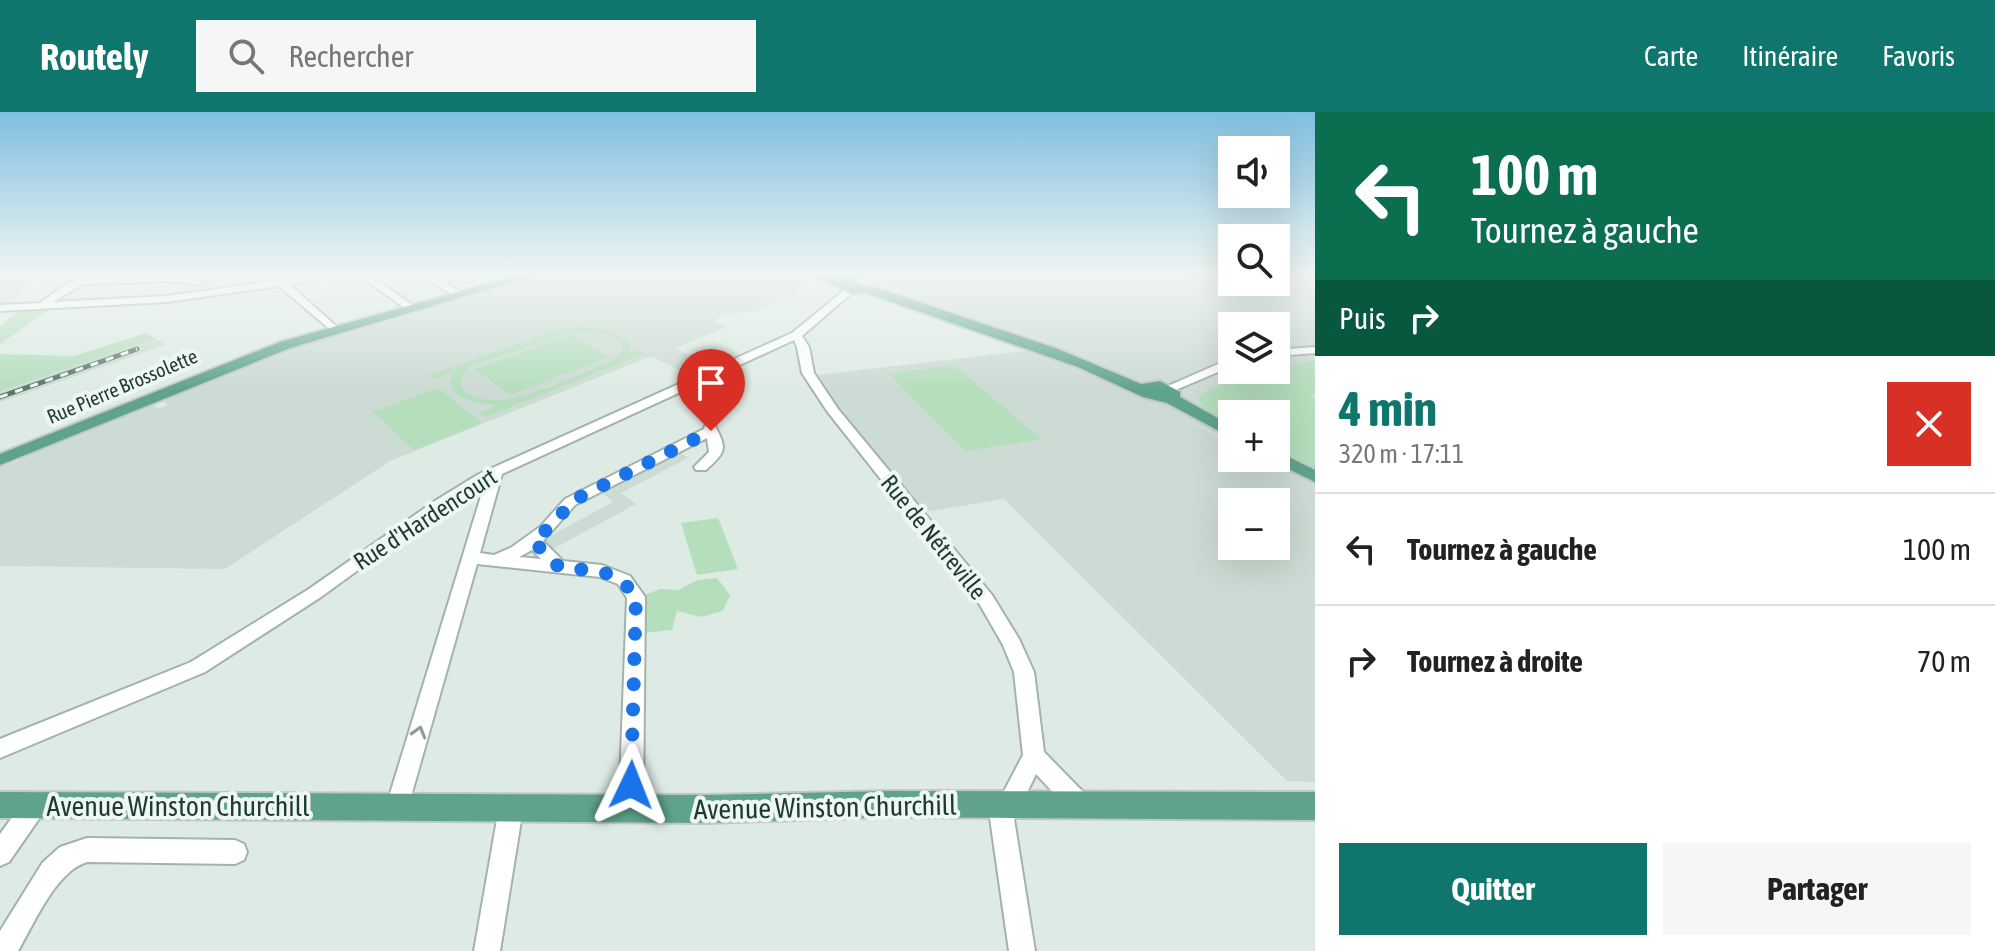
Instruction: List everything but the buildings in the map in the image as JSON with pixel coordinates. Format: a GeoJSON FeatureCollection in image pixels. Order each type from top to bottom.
{"type":"FeatureCollection","features":[{"type":"Feature","properties":{"kind":"main road","name":"Rue Pierre Brossolette"},"geometry":{"type":"LineString","coordinates":[[0,460],[204,375],[333,329],[392,312]]}},
{"type":"Feature","properties":{"kind":"main road"},"geometry":{"type":"LineString","coordinates":[[945,312],[1036,345],[1144,389],[1157,398],[1169,394],[1218,424]]}},
{"type":"Feature","properties":{"kind":"main road"},"geometry":{"type":"LineString","coordinates":[[1290,464],[1315,477]]}},
{"type":"Feature","properties":{"kind":"main road","name":"Avenue Winston Churchill"},"geometry":{"type":"LineString","coordinates":[[0,805],[511,808],[1315,806]]}},
{"type":"Feature","properties":{"kind":"street"},"geometry":{"type":"LineString","coordinates":[[314,312],[333,329]]}},
{"type":"Feature","properties":{"kind":"street","name":"Rue d'Hardencourt"},"geometry":{"type":"LineString","coordinates":[[0,749],[198,667],[315,593],[461,490],[496,471],[796,335],[819,312]]}},
{"type":"Feature","properties":{"kind":"street","name":"Rue de Nétreville"},"geometry":{"type":"LineString","coordinates":[[796,335],[803,347],[808,373],[833,411],[986,600],[1012,644],[1024,672],[1034,756]]}},
{"type":"Feature","properties":{"kind":"street"},"geometry":{"type":"LineString","coordinates":[[1290,352],[1315,350]]}},
{"type":"Feature","properties":{"kind":"street"},"geometry":{"type":"LineString","coordinates":[[1169,394],[1218,369]]}},
{"type":"Feature","properties":{"kind":"street"},"geometry":{"type":"LineString","coordinates":[[492,561],[533,541],[557,521],[570,502],[711,430],[717,444],[716,453],[701,467]]}},
{"type":"Feature","properties":{"kind":"street"},"geometry":{"type":"LineString","coordinates":[[397,807],[496,471]]}},
{"type":"Feature","properties":{"kind":"street"},"geometry":{"type":"LineString","coordinates":[[533,541],[560,568]]}},
{"type":"Feature","properties":{"kind":"street"},"geometry":{"type":"LineString","coordinates":[[470,558],[602,571],[624,580],[636,597],[631,808]]}},
{"type":"Feature","properties":{"kind":"street"},"geometry":{"type":"LineString","coordinates":[[1022,951],[1003,841],[1002,818],[1034,756],[1081,806]]}},
{"type":"Feature","properties":{"kind":"street"},"geometry":{"type":"LineString","coordinates":[[0,854],[35,805]]}},
{"type":"Feature","properties":{"kind":"street"},"geometry":{"type":"LineString","coordinates":[[487,951],[511,808]]}},
{"type":"Feature","properties":{"kind":"street"},"geometry":{"type":"LineString","coordinates":[[3,951],[52,871],[69,855],[87,850],[235,852]]}},
{"type":"Feature","properties":{"kind":"shaded area"},"geometry":{"type":"Polygon","coordinates":[[[414,312],[752,312],[726,314],[713,320],[726,327],[676,348],[712,369],[697,372],[693,377],[651,356],[390,461],[225,569],[0,566],[0,466],[16,462],[26,454],[147,401],[158,409],[168,405],[158,397],[322,338],[332,338],[414,312]]]}},
{"type":"Feature","properties":{"kind":"shaded area"},"geometry":{"type":"Polygon","coordinates":[[[949,312],[1218,312],[1218,384],[1290,384],[1290,312],[1315,312],[1315,782],[1287,781],[1004,499],[925,512],[844,416],[818,375],[1034,350],[1049,343],[949,312]]]}},
{"type":"Feature","properties":{"kind":"shaded area"},"geometry":{"type":"Polygon","coordinates":[[[156,339],[166,345],[0,402],[0,391],[156,339]]]}},
{"type":"Feature","properties":{"kind":"shaded area"},"geometry":{"type":"Polygon","coordinates":[[[677,450],[688,458],[621,493],[636,504],[547,552],[537,543],[613,502],[599,490],[677,450]]]}},
{"type":"Feature","properties":{"kind":"green space"},"geometry":{"type":"Polygon","coordinates":[[[17,312],[46,312],[0,344],[0,326],[17,312]]]}},
{"type":"Feature","properties":{"kind":"green space"},"geometry":{"type":"Polygon","coordinates":[[[584,327],[608,330],[629,341],[630,353],[638,350],[645,353],[485,417],[479,413],[497,405],[472,401],[457,394],[451,381],[454,372],[434,379],[429,375],[557,330],[584,327]],[[577,331],[471,366],[461,378],[462,388],[476,397],[493,400],[514,398],[559,384],[614,360],[621,352],[621,342],[601,332],[577,331]]]}},
{"type":"Feature","properties":{"kind":"green space"},"geometry":{"type":"Polygon","coordinates":[[[146,333],[156,339],[0,391],[0,354],[74,356],[146,333]]]}},
{"type":"Feature","properties":{"kind":"green space"},"geometry":{"type":"Polygon","coordinates":[[[571,335],[609,357],[510,395],[474,369],[571,335]]]}},
{"type":"Feature","properties":{"kind":"green space"},"geometry":{"type":"Polygon","coordinates":[[[1315,361],[1315,393],[1310,395],[1315,401],[1315,469],[1290,456],[1290,400],[1218,400],[1218,416],[1200,403],[1199,395],[1224,384],[1290,384],[1290,364],[1315,361]]]}},
{"type":"Feature","properties":{"kind":"green space"},"geometry":{"type":"Polygon","coordinates":[[[954,365],[1041,439],[966,451],[889,374],[954,365]]]}},
{"type":"Feature","properties":{"kind":"green space"},"geometry":{"type":"Polygon","coordinates":[[[438,388],[482,423],[414,450],[373,412],[438,388]]]}},
{"type":"Feature","properties":{"kind":"green space"},"geometry":{"type":"Polygon","coordinates":[[[718,518],[738,569],[697,575],[681,523],[718,518]]]}},
{"type":"Feature","properties":{"kind":"green space"},"geometry":{"type":"Polygon","coordinates":[[[717,578],[730,595],[723,611],[701,617],[677,611],[672,630],[644,633],[640,597],[660,589],[678,590],[697,580],[717,578]]]}},
{"type":"Feature","properties":{"kind":"railway"},"geometry":{"type":"LineString","coordinates":[[0,397],[137,349]]}},
{"type":"Feature","properties":{"kind":"route"},"geometry":{"type":"LineString","coordinates":[[631,785],[636,597],[624,580],[602,571],[560,568],[533,541],[557,521],[570,502],[711,431]]}}]}
